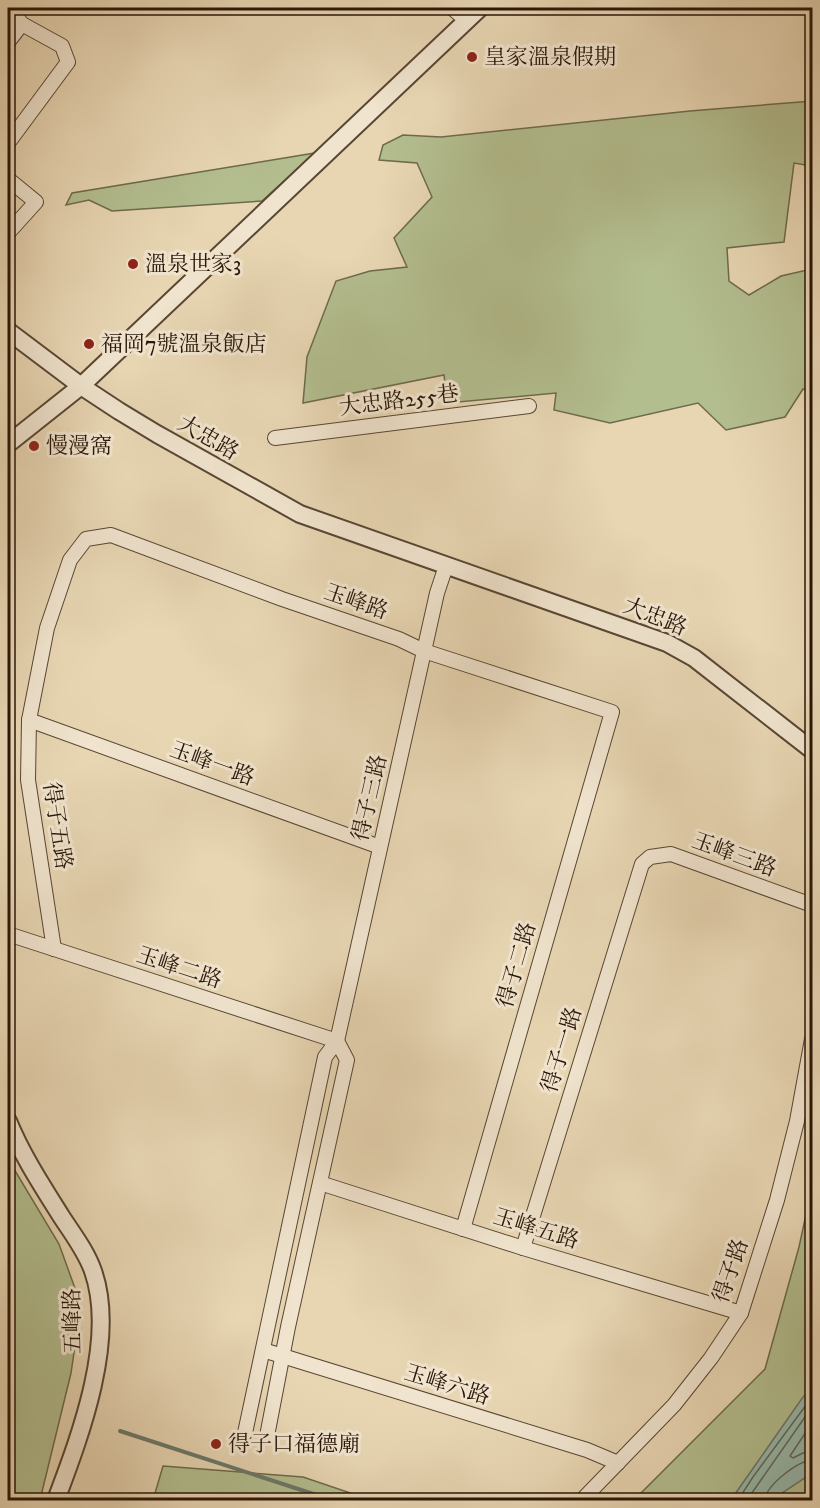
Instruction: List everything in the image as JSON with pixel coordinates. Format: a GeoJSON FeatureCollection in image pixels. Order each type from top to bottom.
{"type":"FeatureCollection","features":[{"type":"Feature","properties":{"kind":"street"},"geometry":{"type":"LineString","coordinates":[[8,143],[68,62],[62,46],[22,24],[9,8]]}},
{"type":"Feature","properties":{"kind":"street"},"geometry":{"type":"LineString","coordinates":[[452,8],[467,21]]}},
{"type":"Feature","properties":{"kind":"street"},"geometry":{"type":"LineString","coordinates":[[8,444],[81,386],[480,8]]}},
{"type":"Feature","properties":{"kind":"street"},"geometry":{"type":"LineString","coordinates":[[8,42],[22,24]]}},
{"type":"Feature","properties":{"kind":"street"},"geometry":{"type":"LineString","coordinates":[[8,179],[36,202],[8,233]]}},
{"type":"Feature","properties":{"kind":"street","name":"大忠路"},"geometry":{"type":"LineString","coordinates":[[8,331],[81,386],[157,434],[300,514],[667,643],[694,658],[813,750]]}},
{"type":"Feature","properties":{"kind":"street","name":"大忠路255巷"},"geometry":{"type":"LineString","coordinates":[[275,438],[529,406]]}},
{"type":"Feature","properties":{"kind":"street","name":"玉峰路"},"geometry":{"type":"LineString","coordinates":[[86,539],[111,535],[282,599],[399,639],[424,651],[612,712]]}},
{"type":"Feature","properties":{"kind":"street","name":"得子五路"},"geometry":{"type":"LineString","coordinates":[[54,950],[28,780],[29,720],[47,628],[70,560],[86,539]]}},
{"type":"Feature","properties":{"kind":"street","name":"得子三路"},"geometry":{"type":"LineString","coordinates":[[337,1041],[437,593],[446,566]]}},
{"type":"Feature","properties":{"kind":"street","name":"得子二路"},"geometry":{"type":"LineString","coordinates":[[463,1229],[612,712]]}},
{"type":"Feature","properties":{"kind":"street","name":"玉峰一路"},"geometry":{"type":"LineString","coordinates":[[29,720],[380,848]]}},
{"type":"Feature","properties":{"kind":"street","name":"玉峰三路"},"geometry":{"type":"LineString","coordinates":[[642,864],[650,857],[671,854],[813,905]]}},
{"type":"Feature","properties":{"kind":"street","name":"得子一路"},"geometry":{"type":"LineString","coordinates":[[524,1248],[642,864]]}},
{"type":"Feature","properties":{"kind":"street","name":"玉峰二路"},"geometry":{"type":"LineString","coordinates":[[8,934],[337,1041]]}},
{"type":"Feature","properties":{"kind":"street","name":"得子路"},"geometry":{"type":"LineString","coordinates":[[582,1500],[674,1405],[711,1358],[741,1314],[777,1200],[797,1121],[813,1039]]}},
{"type":"Feature","properties":{"kind":"street"},"geometry":{"type":"LineString","coordinates":[[245,1432],[325,1057],[337,1041],[347,1060],[267,1436]]}},
{"type":"Feature","properties":{"kind":"street","name":"五峰路"},"geometry":{"type":"LineString","coordinates":[[8,1121],[21,1152],[81,1247],[93,1271],[98,1297],[100,1345],[92,1384],[82,1426],[56,1500]]}},
{"type":"Feature","properties":{"kind":"street","name":"玉峰五路"},"geometry":{"type":"LineString","coordinates":[[320,1183],[741,1314]]}},
{"type":"Feature","properties":{"kind":"street","name":"玉峰六路"},"geometry":{"type":"LineString","coordinates":[[263,1350],[587,1450],[618,1463]]}},
{"type":"Feature","properties":{"kind":"green space"},"geometry":{"type":"Polygon","coordinates":[[[812,101],[812,166],[794,163],[784,242],[727,248],[729,281],[749,295],[781,276],[807,270],[812,277],[812,392],[803,389],[785,417],[726,430],[698,403],[610,423],[554,410],[556,393],[447,403],[444,375],[303,403],[307,357],[336,281],[370,271],[407,267],[394,238],[432,197],[417,163],[379,160],[383,145],[403,135],[441,137],[690,111],[812,101]]]}},
{"type":"Feature","properties":{"kind":"green space"},"geometry":{"type":"Polygon","coordinates":[[[315,153],[262,201],[112,211],[89,200],[66,205],[72,193],[315,153]]]}},
{"type":"Feature","properties":{"kind":"green space"},"geometry":{"type":"Polygon","coordinates":[[[8,1159],[59,1244],[81,1305],[71,1373],[40,1500],[8,1500],[8,1159]]]}},
{"type":"Feature","properties":{"kind":"green space"},"geometry":{"type":"Polygon","coordinates":[[[812,1187],[812,1389],[803,1398],[731,1500],[634,1500],[765,1369],[799,1247],[812,1187]]]}},
{"type":"Feature","properties":{"kind":"green space"},"geometry":{"type":"Polygon","coordinates":[[[163,1466],[303,1477],[371,1500],[153,1500],[163,1466]]]}},
{"type":"Feature","properties":{"kind":"green space"},"geometry":{"type":"Polygon","coordinates":[[[812,1473],[812,1500],[776,1500],[782,1493],[812,1473]]]}},
{"type":"Feature","properties":{"kind":"water"},"geometry":{"type":"Polygon","coordinates":[[[812,1389],[812,1473],[782,1493],[776,1500],[731,1500],[803,1397],[812,1389]]]}},
{"type":"Feature","properties":{"kind":"waterway"},"geometry":{"type":"LineString","coordinates":[[120,1431],[332,1500]]}},
{"type":"Feature","properties":{"kind":"place","name":"皇家溫泉假期"},"geometry":{"type":"Point","coordinates":[472,57]}},
{"type":"Feature","properties":{"kind":"place","name":"溫泉世家3"},"geometry":{"type":"Point","coordinates":[133,264]}},
{"type":"Feature","properties":{"kind":"place","name":"福岡7號溫泉飯店"},"geometry":{"type":"Point","coordinates":[89,344]}},
{"type":"Feature","properties":{"kind":"place","name":"慢漫窩"},"geometry":{"type":"Point","coordinates":[34,446]}},
{"type":"Feature","properties":{"kind":"place","name":"得子口福德廟"},"geometry":{"type":"Point","coordinates":[216,1444]}}]}
